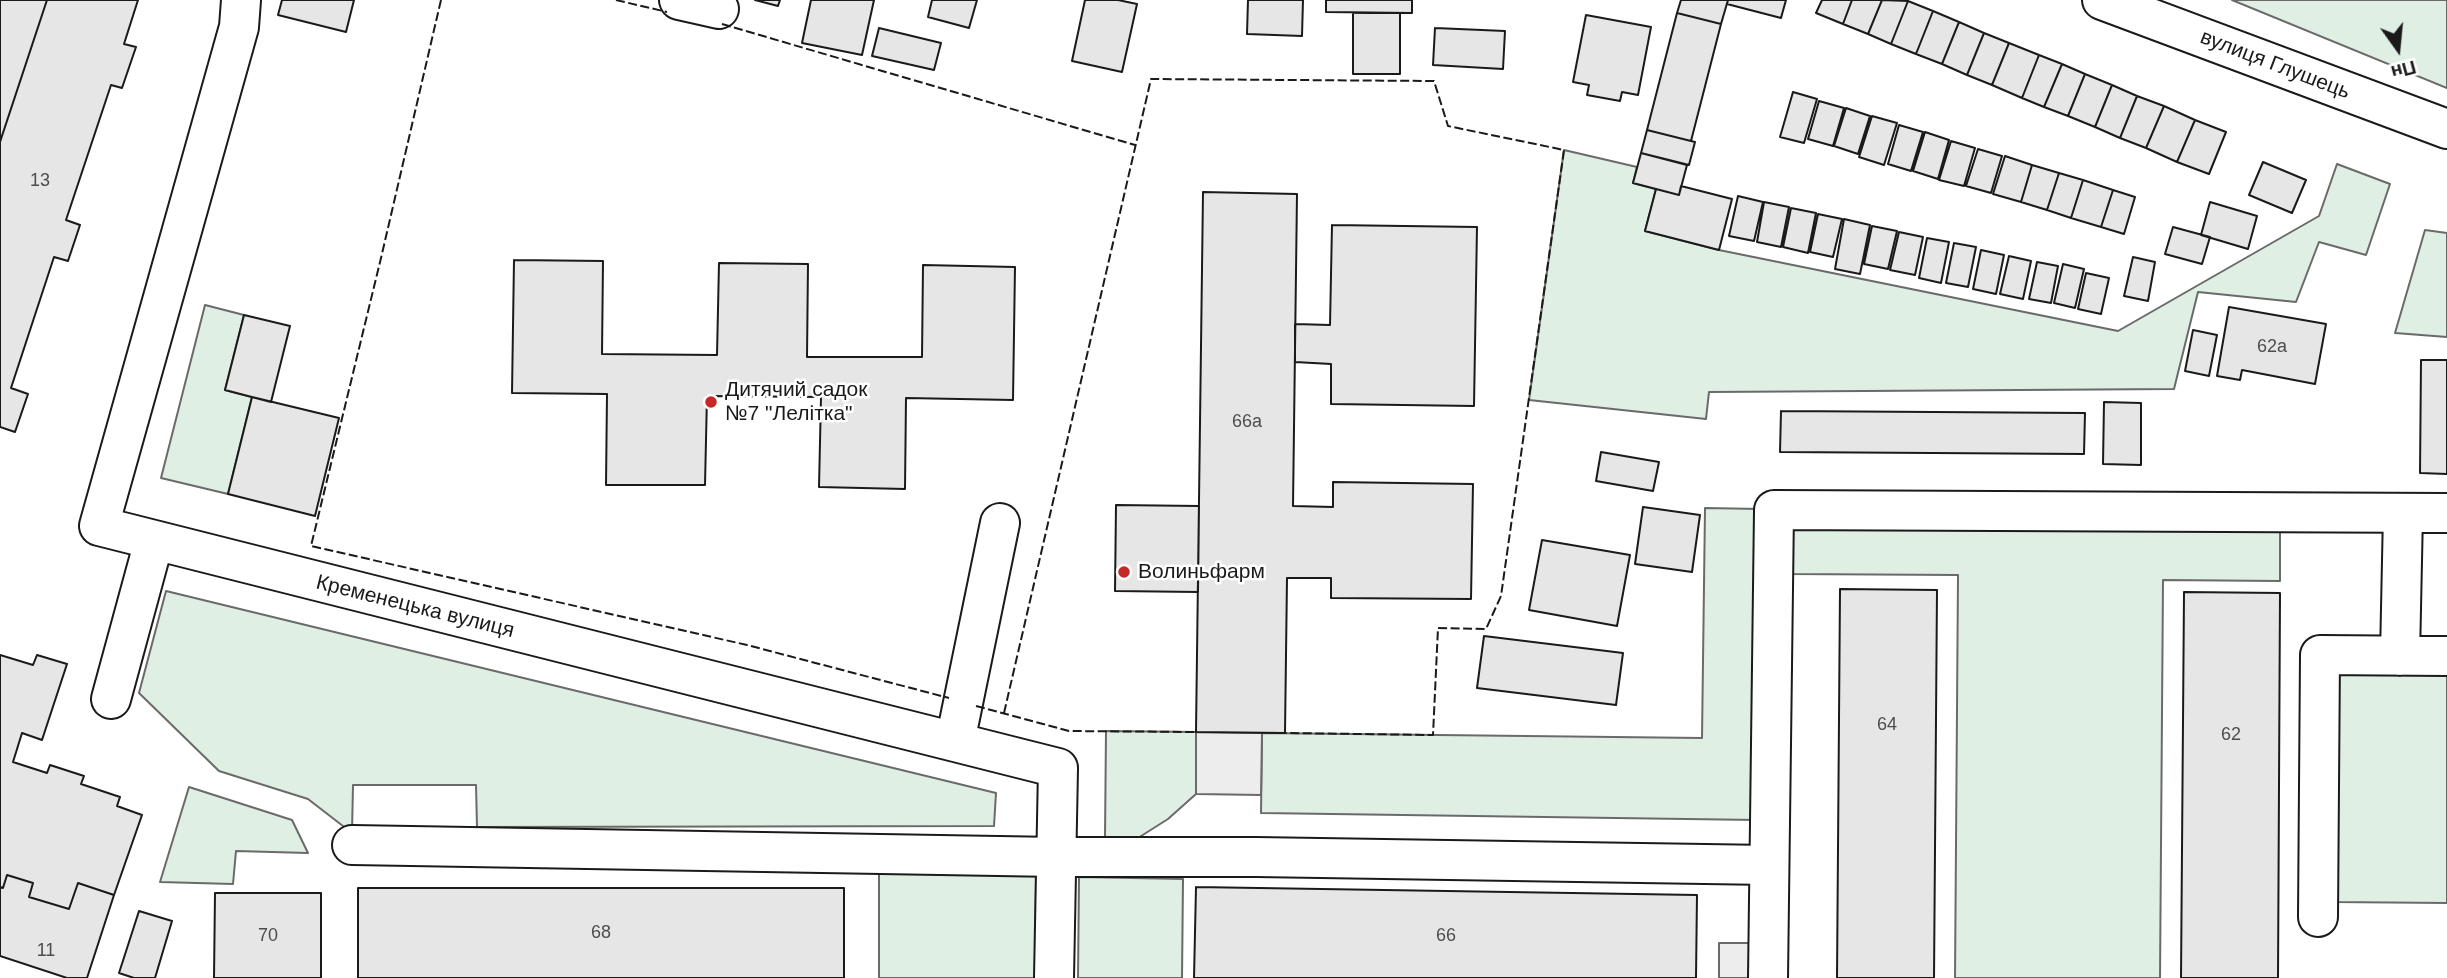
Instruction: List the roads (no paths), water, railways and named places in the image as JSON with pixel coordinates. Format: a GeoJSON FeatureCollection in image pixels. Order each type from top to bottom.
{"type":"FeatureCollection","features":[{"type":"Feature","properties":{"kind":"street","name":"Кременецька вулиця"},"geometry":{"type":"LineString","coordinates":[[241,0],[239,27],[99,526],[1058,768],[1054,978]]}},
{"type":"Feature","properties":{"kind":"street"},"geometry":{"type":"LineString","coordinates":[[679,0],[719,9]]}},
{"type":"Feature","properties":{"kind":"street","name":"вулиця Глушець"},"geometry":{"type":"LineString","coordinates":[[2102,0],[2447,130]]}},
{"type":"Feature","properties":{"kind":"street"},"geometry":{"type":"LineString","coordinates":[[1768,978],[1774,510],[2447,513]]}},
{"type":"Feature","properties":{"kind":"street"},"geometry":{"type":"LineString","coordinates":[[2400,656],[2403,513]]}},
{"type":"Feature","properties":{"kind":"street"},"geometry":{"type":"LineString","coordinates":[[955,742],[1000,523]]}},
{"type":"Feature","properties":{"kind":"street"},"geometry":{"type":"LineString","coordinates":[[111,699],[154,541]]}},
{"type":"Feature","properties":{"kind":"street"},"geometry":{"type":"LineString","coordinates":[[2318,916],[2320,655],[2447,656]]}},
{"type":"Feature","properties":{"kind":"street"},"geometry":{"type":"LineString","coordinates":[[352,845],[1056,857],[1769,864]]}},
{"type":"Feature","properties":{"kind":"place","name":"Дитячий садок №7 \"Лелітка\""},"geometry":{"type":"Point","coordinates":[711,402]}},
{"type":"Feature","properties":{"kind":"place","name":"Волиньфарм"},"geometry":{"type":"Point","coordinates":[1124,572]}}]}
